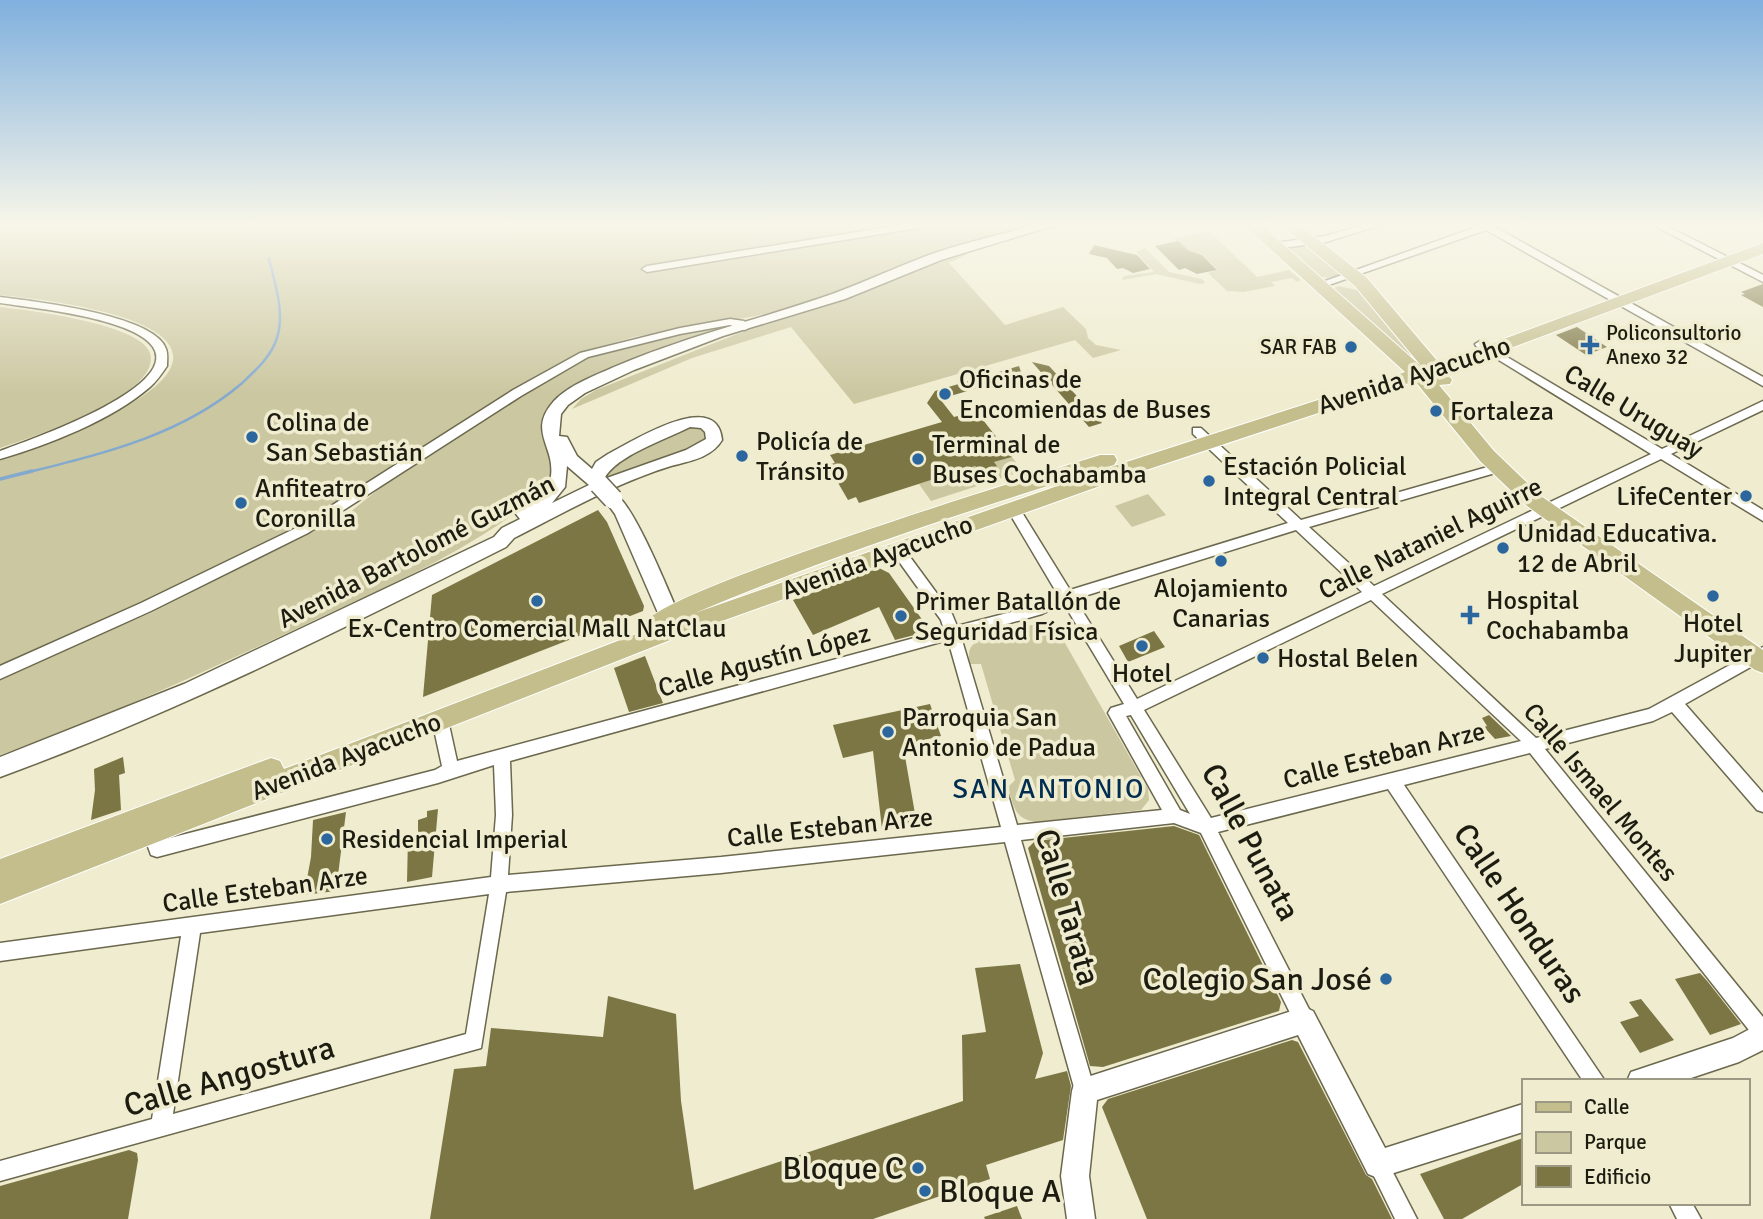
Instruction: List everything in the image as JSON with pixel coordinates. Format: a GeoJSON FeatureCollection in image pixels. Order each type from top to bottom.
{"type":"FeatureCollection","features":[{"type":"Feature","properties":{"kind":"main road"},"geometry":{"type":"LineString","coordinates":[[1313,280],[1422,368],[1551,507]]}},
{"type":"Feature","properties":{"kind":"main road"},"geometry":{"type":"LineString","coordinates":[[1357,280],[1370,292],[1422,368],[1498,468],[1761,655]]}},
{"type":"Feature","properties":{"kind":"main road","name":"Avenida Ayacucho"},"geometry":{"type":"LineString","coordinates":[[0,891],[440,720],[673,624],[688,606],[793,564],[988,498],[1203,436],[1487,347],[1663,280]]}},
{"type":"Feature","properties":{"kind":"main road","name":"Avenida Ayacucho"},"geometry":{"type":"LineString","coordinates":[[0,872],[673,624],[1013,509],[1203,436]]}},
{"type":"Feature","properties":{"kind":"street"},"geometry":{"type":"LineString","coordinates":[[480,552],[498,530],[542,504],[555,486],[561,467],[551,438],[553,412],[561,402],[586,384],[720,332],[738,329],[841,296],[880,280]]}},
{"type":"Feature","properties":{"kind":"street"},"geometry":{"type":"LineString","coordinates":[[1319,285],[1336,280]]}},
{"type":"Feature","properties":{"kind":"street"},"geometry":{"type":"LineString","coordinates":[[1580,280],[1763,382]]}},
{"type":"Feature","properties":{"kind":"street"},"geometry":{"type":"LineString","coordinates":[[0,300],[40,305],[125,324],[154,340],[162,349],[163,361],[158,373],[148,384],[120,404],[0,455]]}},
{"type":"Feature","properties":{"kind":"street"},"geometry":{"type":"LineString","coordinates":[[0,673],[146,607],[303,530],[517,393],[584,355],[680,331],[740,323],[738,329],[713,342],[602,384],[574,400],[563,412],[559,423],[560,436],[569,459],[597,482],[627,519],[673,624]]}},
{"type":"Feature","properties":{"kind":"street","name":"Calle Uruguay"},"geometry":{"type":"LineString","coordinates":[[1487,347],[1763,516]]}},
{"type":"Feature","properties":{"kind":"street","name":"Calle Nataniel Aguirre"},"geometry":{"type":"LineString","coordinates":[[1116,713],[1136,707],[1763,405]]}},
{"type":"Feature","properties":{"kind":"street","name":"Avenida Bartolomé Guzmán"},"geometry":{"type":"LineString","coordinates":[[0,767],[53,748],[261,658],[500,542],[509,533],[616,480],[644,468],[699,452],[714,440],[713,430],[705,423],[688,422],[606,463],[597,482]]}},
{"type":"Feature","properties":{"kind":"street","name":"Calle Ismael Montes"},"geometry":{"type":"LineString","coordinates":[[1203,436],[1533,745],[1763,1034]]}},
{"type":"Feature","properties":{"kind":"street","name":"Calle Agustín López"},"geometry":{"type":"LineString","coordinates":[[150,832],[157,849],[438,776],[451,770],[1052,606],[1068,596],[1298,525],[1498,468]]}},
{"type":"Feature","properties":{"kind":"street","name":"Calle Punata"},"geometry":{"type":"LineString","coordinates":[[1013,509],[1136,707],[1206,827],[1406,1219]]}},
{"type":"Feature","properties":{"kind":"street","name":"Calle Tarata"},"geometry":{"type":"LineString","coordinates":[[897,549],[947,618],[953,634],[1085,1091],[1075,1176],[1081,1219]]}},
{"type":"Feature","properties":{"kind":"street","name":"Calle Esteban Arze"},"geometry":{"type":"LineString","coordinates":[[0,952],[499,884],[721,865],[1174,816],[1206,827],[1632,722],[1676,705],[1761,655]]}},
{"type":"Feature","properties":{"kind":"street"},"geometry":{"type":"LineString","coordinates":[[1676,705],[1763,805]]}},
{"type":"Feature","properties":{"kind":"street","name":"Calle Punata"},"geometry":{"type":"LineString","coordinates":[[1116,713],[1174,816]]}},
{"type":"Feature","properties":{"kind":"street"},"geometry":{"type":"LineString","coordinates":[[440,720],[451,770]]}},
{"type":"Feature","properties":{"kind":"street"},"geometry":{"type":"LineString","coordinates":[[499,884],[505,815],[502,757]]}},
{"type":"Feature","properties":{"kind":"street","name":"Calle Honduras"},"geometry":{"type":"LineString","coordinates":[[1392,781],[1594,1079]]}},
{"type":"Feature","properties":{"kind":"street","name":"Calle Angostura"},"geometry":{"type":"LineString","coordinates":[[0,1171],[474,1041],[499,884]]}},
{"type":"Feature","properties":{"kind":"street"},"geometry":{"type":"LineString","coordinates":[[161,1128],[192,925]]}},
{"type":"Feature","properties":{"kind":"street"},"geometry":{"type":"LineString","coordinates":[[1085,1091],[1304,1020]]}},
{"type":"Feature","properties":{"kind":"street"},"geometry":{"type":"LineString","coordinates":[[1646,1079],[1739,1049],[1763,1034]]}},
{"type":"Feature","properties":{"kind":"street"},"geometry":{"type":"LineString","coordinates":[[1378,1164],[1522,1118]]}},
{"type":"Feature","properties":{"kind":"green space","name":"Colina de San Sebastián"},"geometry":{"type":"Polygon","coordinates":[[[0,280],[865,280],[809,302],[756,316],[634,337],[578,353],[507,394],[317,518],[140,604],[0,667],[0,461],[94,423],[143,396],[160,382],[171,367],[171,349],[158,334],[135,322],[105,312],[0,295],[0,280]]]}},
{"type":"Feature","properties":{"kind":"green space"},"geometry":{"type":"Polygon","coordinates":[[[890,280],[964,280],[1005,325],[1063,307],[1086,329],[1088,338],[1096,345],[1121,350],[1093,358],[1075,340],[854,404],[791,327],[692,358],[572,409],[581,399],[596,390],[737,334],[844,299],[890,280]]]}},
{"type":"Feature","properties":{"kind":"green space"},"geometry":{"type":"Polygon","coordinates":[[[1182,280],[1203,280],[1205,283],[1182,280]]]}},
{"type":"Feature","properties":{"kind":"green space"},"geometry":{"type":"Polygon","coordinates":[[[1215,280],[1282,280],[1271,282],[1275,286],[1244,292],[1227,291],[1215,280]]]}},
{"type":"Feature","properties":{"kind":"green space"},"geometry":{"type":"Polygon","coordinates":[[[1339,286],[1361,291],[1413,355],[1407,357],[1332,289],[1339,286]]]}},
{"type":"Feature","properties":{"kind":"green space"},"geometry":{"type":"Polygon","coordinates":[[[0,307],[82,320],[127,334],[142,343],[150,353],[149,369],[136,384],[116,399],[64,425],[0,448],[0,307]]]}},
{"type":"Feature","properties":{"kind":"green space"},"geometry":{"type":"Polygon","coordinates":[[[727,326],[557,400],[551,485],[493,529],[462,548],[397,582],[188,679],[0,755],[0,677],[151,613],[349,513],[396,475],[578,360],[675,335],[727,326]]]}},
{"type":"Feature","properties":{"kind":"green space"},"geometry":{"type":"Polygon","coordinates":[[[692,425],[703,427],[708,438],[697,447],[609,479],[605,476],[615,461],[692,425]]]}},
{"type":"Feature","properties":{"kind":"green space"},"geometry":{"type":"Polygon","coordinates":[[[1012,457],[1023,471],[931,501],[919,484],[975,466],[980,471],[996,466],[994,462],[1012,457]]]}},
{"type":"Feature","properties":{"kind":"green space"},"geometry":{"type":"Polygon","coordinates":[[[1148,494],[1166,515],[1132,527],[1115,506],[1148,494]]]}},
{"type":"Feature","properties":{"kind":"green space"},"geometry":{"type":"Polygon","coordinates":[[[1032,625],[1045,626],[1061,636],[1148,789],[1149,800],[1141,810],[1036,822],[1023,818],[1016,810],[1008,787],[1015,780],[981,664],[970,664],[969,653],[971,647],[982,639],[1032,625]]]}},
{"type":"Feature","properties":{"kind":"building"},"geometry":{"type":"Polygon","coordinates":[[[1763,284],[1763,307],[1741,295],[1745,294],[1741,292],[1763,284]]]}},
{"type":"Feature","properties":{"kind":"building","name":"Policonsultorio Anexo 32"},"geometry":{"type":"Polygon","coordinates":[[[1577,327],[1607,347],[1586,355],[1556,335],[1577,327]]]}},
{"type":"Feature","properties":{"kind":"building"},"geometry":{"type":"Polygon","coordinates":[[[1032,362],[1049,366],[1102,423],[1089,427],[1032,362]]]}},
{"type":"Feature","properties":{"kind":"building","name":"Terminal de Buses Cochabamba"},"geometry":{"type":"Polygon","coordinates":[[[1019,366],[1022,375],[940,399],[954,417],[976,411],[1012,457],[994,462],[997,466],[980,471],[975,466],[859,503],[856,497],[848,500],[830,469],[834,468],[831,464],[835,463],[830,455],[942,422],[927,403],[935,391],[1019,366]]]}},
{"type":"Feature","properties":{"kind":"building","name":"Ex-Centro Comercial Mall NatClau"},"geometry":{"type":"Polygon","coordinates":[[[598,510],[607,522],[644,606],[643,611],[423,697],[432,595],[598,510]]]}},
{"type":"Feature","properties":{"kind":"building"},"geometry":{"type":"Polygon","coordinates":[[[879,568],[889,573],[926,625],[922,633],[895,640],[879,607],[813,635],[793,600],[879,568]]]}},
{"type":"Feature","properties":{"kind":"building","name":"Hotel"},"geometry":{"type":"Polygon","coordinates":[[[1154,631],[1165,647],[1128,662],[1119,646],[1154,631]]]}},
{"type":"Feature","properties":{"kind":"building"},"geometry":{"type":"Polygon","coordinates":[[[645,656],[663,703],[629,712],[614,668],[645,656]]]}},
{"type":"Feature","properties":{"kind":"building"},"geometry":{"type":"Polygon","coordinates":[[[930,704],[941,736],[903,745],[917,825],[882,829],[873,751],[843,758],[833,725],[930,704]]]}},
{"type":"Feature","properties":{"kind":"building"},"geometry":{"type":"Polygon","coordinates":[[[1489,715],[1511,736],[1495,739],[1484,727],[1487,726],[1482,718],[1489,715]]]}},
{"type":"Feature","properties":{"kind":"building"},"geometry":{"type":"Polygon","coordinates":[[[123,757],[125,773],[119,775],[121,810],[91,820],[95,790],[94,769],[123,757]]]}},
{"type":"Feature","properties":{"kind":"building"},"geometry":{"type":"Polygon","coordinates":[[[438,809],[432,877],[407,882],[408,837],[418,833],[418,820],[427,817],[427,811],[438,809]]]}},
{"type":"Feature","properties":{"kind":"building","name":"Residencial Imperial"},"geometry":{"type":"Polygon","coordinates":[[[346,812],[336,891],[304,895],[311,857],[313,820],[346,812]]]}},
{"type":"Feature","properties":{"kind":"building"},"geometry":{"type":"Polygon","coordinates":[[[1174,826],[1199,835],[1281,1002],[1279,1011],[1103,1067],[1090,1066],[1028,848],[1035,841],[1174,826]]]}},
{"type":"Feature","properties":{"kind":"building"},"geometry":{"type":"Polygon","coordinates":[[[1020,964],[1043,1053],[1035,1079],[1067,1071],[1071,1086],[1063,1140],[986,1165],[990,1179],[873,1219],[430,1219],[454,1069],[486,1066],[491,1028],[603,1037],[608,996],[676,1014],[681,1101],[694,1190],[963,1101],[962,1035],[986,1032],[975,968],[1020,964]]]}},
{"type":"Feature","properties":{"kind":"building"},"geometry":{"type":"Polygon","coordinates":[[[1700,973],[1741,1024],[1710,1035],[1675,979],[1700,973]]]}},
{"type":"Feature","properties":{"kind":"building"},"geometry":{"type":"Polygon","coordinates":[[[1641,999],[1674,1040],[1640,1053],[1620,1022],[1639,1016],[1629,1002],[1641,999]]]}},
{"type":"Feature","properties":{"kind":"building"},"geometry":{"type":"Polygon","coordinates":[[[1292,1040],[1298,1042],[1366,1175],[1372,1179],[1392,1219],[1147,1219],[1102,1107],[1108,1099],[1292,1040]]]}},
{"type":"Feature","properties":{"kind":"building"},"geometry":{"type":"Polygon","coordinates":[[[1522,1138],[1522,1185],[1462,1219],[1444,1219],[1420,1174],[1522,1138]]]}},
{"type":"Feature","properties":{"kind":"building"},"geometry":{"type":"Polygon","coordinates":[[[129,1150],[137,1153],[138,1160],[128,1219],[0,1219],[0,1186],[129,1150]]]}},
{"type":"Feature","properties":{"kind":"building"},"geometry":{"type":"Polygon","coordinates":[[[1017,1206],[1022,1219],[984,1217],[1017,1206]]]}},
{"type":"Feature","properties":{"kind":"waterway"},"geometry":{"type":"LineString","coordinates":[[25,473],[111,450],[166,430],[217,402],[241,384],[267,357],[277,338],[280,308],[274,280]]}},
{"type":"Feature","properties":{"kind":"waterway"},"geometry":{"type":"LineString","coordinates":[[0,479],[32,471]]}},
{"type":"Feature","properties":{"kind":"place","name":"Policonsultorio Anexo 32"},"geometry":{"type":"Point","coordinates":[1590,345]}},
{"type":"Feature","properties":{"kind":"place","name":"SAR FAB"},"geometry":{"type":"Point","coordinates":[1351,347]}},
{"type":"Feature","properties":{"kind":"place","name":"Oficinas de Encomiendas de Buses"},"geometry":{"type":"Point","coordinates":[945,394]}},
{"type":"Feature","properties":{"kind":"place","name":"Fortaleza"},"geometry":{"type":"Point","coordinates":[1436,411]}},
{"type":"Feature","properties":{"kind":"place","name":"Colina de San Sebastián"},"geometry":{"type":"Point","coordinates":[252,437]}},
{"type":"Feature","properties":{"kind":"place","name":"Policía de Tránsito"},"geometry":{"type":"Point","coordinates":[742,456]}},
{"type":"Feature","properties":{"kind":"place","name":"Terminal de Buses Cochabamba"},"geometry":{"type":"Point","coordinates":[918,459]}},
{"type":"Feature","properties":{"kind":"place","name":"Estación Policial Integral Central"},"geometry":{"type":"Point","coordinates":[1209,481]}},
{"type":"Feature","properties":{"kind":"place","name":"LifeCenter"},"geometry":{"type":"Point","coordinates":[1746,496]}},
{"type":"Feature","properties":{"kind":"place","name":"Anfiteatro Coronilla"},"geometry":{"type":"Point","coordinates":[241,503]}},
{"type":"Feature","properties":{"kind":"place","name":"Unidad Educativa. 12 de Abril"},"geometry":{"type":"Point","coordinates":[1503,548]}},
{"type":"Feature","properties":{"kind":"place","name":"Alojamiento Canarias"},"geometry":{"type":"Point","coordinates":[1221,561]}},
{"type":"Feature","properties":{"kind":"place","name":"Hotel Jupiter"},"geometry":{"type":"Point","coordinates":[1713,596]}},
{"type":"Feature","properties":{"kind":"place","name":"Ex-Centro Comercial Mall NatClau"},"geometry":{"type":"Point","coordinates":[537,601]}},
{"type":"Feature","properties":{"kind":"place","name":"Hospital Cochabamba"},"geometry":{"type":"Point","coordinates":[1470,615]}},
{"type":"Feature","properties":{"kind":"place","name":"Primer Batallón de Seguridad Física"},"geometry":{"type":"Point","coordinates":[901,616]}},
{"type":"Feature","properties":{"kind":"place","name":"Hotel"},"geometry":{"type":"Point","coordinates":[1142,646]}},
{"type":"Feature","properties":{"kind":"place","name":"Hostal Belen"},"geometry":{"type":"Point","coordinates":[1263,658]}},
{"type":"Feature","properties":{"kind":"place","name":"Parroquia San Antonio de Padua"},"geometry":{"type":"Point","coordinates":[888,732]}},
{"type":"Feature","properties":{"kind":"place","name":"Residencial Imperial"},"geometry":{"type":"Point","coordinates":[327,839]}},
{"type":"Feature","properties":{"kind":"place","name":"Colegio San José"},"geometry":{"type":"Point","coordinates":[1386,979]}},
{"type":"Feature","properties":{"kind":"place","name":"Bloque C"},"geometry":{"type":"Point","coordinates":[918,1168]}},
{"type":"Feature","properties":{"kind":"place","name":"Bloque A"},"geometry":{"type":"Point","coordinates":[925,1191]}},
{"type":"Feature","properties":{"kind":"district","name":"SAN ANTONIO"},"geometry":{"type":"Point","coordinates":[1049,788]}}]}
